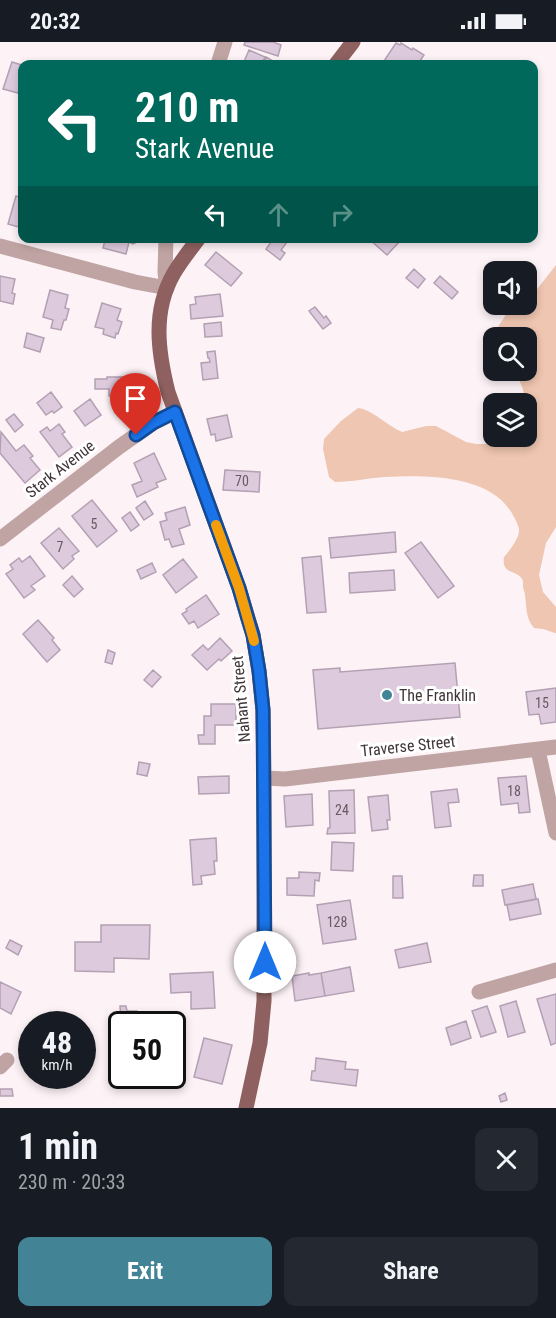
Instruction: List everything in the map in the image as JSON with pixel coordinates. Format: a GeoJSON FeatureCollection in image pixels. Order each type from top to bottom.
{"type":"FeatureCollection","features":[{"type":"Feature","properties":{"kind":"main road"},"geometry":{"type":"LineString","coordinates":[[339,60],[353,42]]}},
{"type":"Feature","properties":{"kind":"main road","name":"Nahant Street"},"geometry":{"type":"LineString","coordinates":[[195,243],[175,270],[167,288],[160,308],[159,343],[165,378],[175,412],[239,588],[253,635],[262,692],[264,1001],[260,1043],[246,1108]]}},
{"type":"Feature","properties":{"kind":"street"},"geometry":{"type":"LineString","coordinates":[[219,60],[225,42]]}},
{"type":"Feature","properties":{"kind":"street"},"geometry":{"type":"LineString","coordinates":[[0,246],[135,282],[167,288],[166,243]]}},
{"type":"Feature","properties":{"kind":"street","name":"Stark Avenue"},"geometry":{"type":"LineString","coordinates":[[0,539],[119,447],[153,423],[175,412]]}},
{"type":"Feature","properties":{"kind":"street","name":"Traverse Street"},"geometry":{"type":"LineString","coordinates":[[264,778],[285,779],[556,747]]}},
{"type":"Feature","properties":{"kind":"street"},"geometry":{"type":"LineString","coordinates":[[538,750],[556,833]]}},
{"type":"Feature","properties":{"kind":"street"},"geometry":{"type":"LineString","coordinates":[[479,992],[556,970]]}},
{"type":"Feature","properties":{"kind":"shaded area"},"geometry":{"type":"Polygon","coordinates":[[[556,265],[556,527],[546,543],[539,575],[543,592],[556,607],[556,633],[534,628],[531,624],[523,581],[521,577],[508,570],[504,563],[504,557],[516,540],[519,529],[515,518],[504,503],[491,492],[475,485],[438,477],[385,477],[335,482],[329,477],[323,449],[324,439],[341,421],[358,408],[364,409],[402,432],[436,426],[466,442],[483,444],[483,447],[537,447],[537,393],[524,393],[519,381],[537,381],[537,327],[498,327],[506,315],[537,315],[537,289],[556,265]]]}},
{"type":"Feature","properties":{"kind":"building"},"geometry":{"type":"Polygon","coordinates":[[[245,42],[273,42],[281,45],[278,56],[244,45],[245,42]]]}},
{"type":"Feature","properties":{"kind":"building"},"geometry":{"type":"Polygon","coordinates":[[[396,43],[400,45],[401,43],[412,50],[413,48],[424,55],[421,60],[385,60],[396,43]]]}},
{"type":"Feature","properties":{"kind":"building"},"geometry":{"type":"Polygon","coordinates":[[[249,50],[265,57],[263,60],[245,60],[249,50]]]}},
{"type":"Feature","properties":{"kind":"building"},"geometry":{"type":"Polygon","coordinates":[[[12,62],[18,64],[18,93],[3,89],[12,62]]]}},
{"type":"Feature","properties":{"kind":"building"},"geometry":{"type":"Polygon","coordinates":[[[16,196],[18,197],[18,227],[8,224],[16,196]]]}},
{"type":"Feature","properties":{"kind":"building"},"geometry":{"type":"Polygon","coordinates":[[[104,243],[129,243],[126,254],[103,248],[104,243]]]}},
{"type":"Feature","properties":{"kind":"building"},"geometry":{"type":"Polygon","coordinates":[[[270,243],[286,243],[281,250],[285,253],[280,260],[266,249],[270,243]]]}},
{"type":"Feature","properties":{"kind":"building"},"geometry":{"type":"Polygon","coordinates":[[[374,243],[398,243],[387,255],[374,243]]]}},
{"type":"Feature","properties":{"kind":"building"},"geometry":{"type":"Polygon","coordinates":[[[216,252],[242,273],[231,286],[205,265],[216,252]]]}},
{"type":"Feature","properties":{"kind":"building"},"geometry":{"type":"Polygon","coordinates":[[[414,269],[425,279],[418,288],[406,278],[414,269]]]}},
{"type":"Feature","properties":{"kind":"building"},"geometry":{"type":"Polygon","coordinates":[[[0,276],[15,279],[12,293],[15,294],[13,304],[0,301],[0,276]]]}},
{"type":"Feature","properties":{"kind":"building"},"geometry":{"type":"Polygon","coordinates":[[[440,276],[458,292],[452,299],[434,283],[440,276]]]}},
{"type":"Feature","properties":{"kind":"building"},"geometry":{"type":"Polygon","coordinates":[[[50,290],[68,295],[65,308],[69,309],[61,330],[51,328],[53,320],[43,317],[50,290]]]}},
{"type":"Feature","properties":{"kind":"building"},"geometry":{"type":"Polygon","coordinates":[[[220,294],[223,316],[191,319],[190,305],[196,304],[195,297],[220,294]]]}},
{"type":"Feature","properties":{"kind":"building"},"geometry":{"type":"Polygon","coordinates":[[[102,303],[121,309],[117,320],[122,322],[115,338],[103,334],[104,329],[95,327],[102,303]]]}},
{"type":"Feature","properties":{"kind":"building"},"geometry":{"type":"Polygon","coordinates":[[[315,307],[331,323],[323,329],[309,311],[315,307]]]}},
{"type":"Feature","properties":{"kind":"building"},"geometry":{"type":"Polygon","coordinates":[[[221,322],[222,336],[205,337],[204,324],[221,322]]]}},
{"type":"Feature","properties":{"kind":"building"},"geometry":{"type":"Polygon","coordinates":[[[27,333],[44,338],[40,352],[24,347],[27,333]]]}},
{"type":"Feature","properties":{"kind":"building"},"geometry":{"type":"Polygon","coordinates":[[[215,351],[218,378],[203,380],[201,363],[210,362],[207,352],[215,351]]]}},
{"type":"Feature","properties":{"kind":"building"},"geometry":{"type":"Polygon","coordinates":[[[107,377],[135,377],[135,396],[109,396],[109,389],[95,389],[95,379],[107,379],[107,377]]]}},
{"type":"Feature","properties":{"kind":"building"},"geometry":{"type":"Polygon","coordinates":[[[51,392],[62,407],[46,415],[37,403],[51,392]]]}},
{"type":"Feature","properties":{"kind":"building"},"geometry":{"type":"Polygon","coordinates":[[[90,399],[101,415],[85,426],[74,411],[90,399]]]}},
{"type":"Feature","properties":{"kind":"building"},"geometry":{"type":"Polygon","coordinates":[[[14,414],[23,425],[15,432],[6,420],[14,414]]]}},
{"type":"Feature","properties":{"kind":"building"},"geometry":{"type":"Polygon","coordinates":[[[227,415],[232,437],[216,441],[215,434],[211,435],[207,419],[227,415]]]}},
{"type":"Feature","properties":{"kind":"building"},"geometry":{"type":"Polygon","coordinates":[[[59,424],[65,432],[62,434],[72,447],[59,457],[40,432],[47,427],[50,431],[59,424]]]}},
{"type":"Feature","properties":{"kind":"building"},"geometry":{"type":"Polygon","coordinates":[[[1,432],[16,451],[24,445],[33,456],[30,458],[40,470],[25,483],[0,453],[1,432]]]}},
{"type":"Feature","properties":{"kind":"building"},"geometry":{"type":"Polygon","coordinates":[[[154,453],[166,479],[156,483],[158,487],[137,497],[132,485],[142,481],[134,463],[154,453]]]}},
{"type":"Feature","properties":{"kind":"building"},"geometry":{"type":"Polygon","coordinates":[[[225,470],[260,472],[259,492],[223,490],[225,470]]]}},
{"type":"Feature","properties":{"kind":"building"},"geometry":{"type":"Polygon","coordinates":[[[92,500],[117,531],[97,547],[72,516],[92,500]]]}},
{"type":"Feature","properties":{"kind":"building"},"geometry":{"type":"Polygon","coordinates":[[[145,501],[153,514],[144,520],[136,508],[145,501]]]}},
{"type":"Feature","properties":{"kind":"building"},"geometry":{"type":"Polygon","coordinates":[[[185,507],[190,525],[179,529],[184,544],[172,547],[169,539],[165,540],[160,522],[167,520],[165,513],[185,507]]]}},
{"type":"Feature","properties":{"kind":"building"},"geometry":{"type":"Polygon","coordinates":[[[130,512],[139,525],[131,531],[122,518],[130,512]]]}},
{"type":"Feature","properties":{"kind":"building"},"geometry":{"type":"Polygon","coordinates":[[[59,528],[79,551],[72,556],[74,559],[63,569],[41,543],[59,528]]]}},
{"type":"Feature","properties":{"kind":"building"},"geometry":{"type":"Polygon","coordinates":[[[395,532],[396,552],[331,558],[329,538],[395,532]]]}},
{"type":"Feature","properties":{"kind":"building"},"geometry":{"type":"Polygon","coordinates":[[[421,542],[454,586],[438,598],[405,553],[421,542]]]}},
{"type":"Feature","properties":{"kind":"building"},"geometry":{"type":"Polygon","coordinates":[[[30,556],[45,576],[31,586],[35,590],[24,598],[6,574],[13,569],[10,565],[19,558],[22,562],[30,556]]]}},
{"type":"Feature","properties":{"kind":"building"},"geometry":{"type":"Polygon","coordinates":[[[321,556],[326,612],[307,613],[302,558],[321,556]]]}},
{"type":"Feature","properties":{"kind":"building"},"geometry":{"type":"Polygon","coordinates":[[[183,559],[197,577],[176,593],[163,575],[183,559]]]}},
{"type":"Feature","properties":{"kind":"building"},"geometry":{"type":"Polygon","coordinates":[[[152,563],[156,572],[141,579],[137,570],[152,563]]]}},
{"type":"Feature","properties":{"kind":"building"},"geometry":{"type":"Polygon","coordinates":[[[394,570],[395,590],[350,593],[349,573],[394,570]]]}},
{"type":"Feature","properties":{"kind":"building"},"geometry":{"type":"Polygon","coordinates":[[[72,576],[83,589],[74,597],[63,585],[72,576]]]}},
{"type":"Feature","properties":{"kind":"building"},"geometry":{"type":"Polygon","coordinates":[[[206,595],[219,614],[198,628],[194,621],[189,624],[182,614],[206,595]]]}},
{"type":"Feature","properties":{"kind":"building"},"geometry":{"type":"Polygon","coordinates":[[[38,620],[54,638],[52,640],[60,650],[47,662],[23,634],[38,620]]]}},
{"type":"Feature","properties":{"kind":"building"},"geometry":{"type":"Polygon","coordinates":[[[220,638],[232,651],[207,670],[192,655],[203,645],[208,650],[220,638]]]}},
{"type":"Feature","properties":{"kind":"building"},"geometry":{"type":"Polygon","coordinates":[[[108,650],[115,653],[112,664],[105,662],[108,650]]]}},
{"type":"Feature","properties":{"kind":"building","name":"The Franklin"},"geometry":{"type":"Polygon","coordinates":[[[455,663],[460,717],[318,729],[313,670],[340,668],[340,672],[455,663]]]}},
{"type":"Feature","properties":{"kind":"building"},"geometry":{"type":"Polygon","coordinates":[[[153,670],[161,677],[152,687],[144,680],[153,670]]]}},
{"type":"Feature","properties":{"kind":"building"},"geometry":{"type":"Polygon","coordinates":[[[556,688],[556,722],[541,724],[539,714],[529,715],[526,692],[556,688]]]}},
{"type":"Feature","properties":{"kind":"building"},"geometry":{"type":"Polygon","coordinates":[[[211,704],[236,704],[236,725],[215,725],[215,744],[199,744],[198,735],[204,735],[204,716],[211,716],[211,704]]]}},
{"type":"Feature","properties":{"kind":"building"},"geometry":{"type":"Polygon","coordinates":[[[139,762],[150,764],[147,776],[137,774],[139,762]]]}},
{"type":"Feature","properties":{"kind":"building"},"geometry":{"type":"Polygon","coordinates":[[[229,776],[229,793],[199,794],[198,777],[229,776]]]}},
{"type":"Feature","properties":{"kind":"building"},"geometry":{"type":"Polygon","coordinates":[[[526,776],[530,812],[519,813],[518,803],[501,805],[498,778],[526,776]]]}},
{"type":"Feature","properties":{"kind":"building"},"geometry":{"type":"Polygon","coordinates":[[[457,789],[459,802],[448,803],[451,826],[435,828],[431,792],[457,789]]]}},
{"type":"Feature","properties":{"kind":"building"},"geometry":{"type":"Polygon","coordinates":[[[354,790],[355,833],[327,834],[330,828],[329,791],[354,790]]]}},
{"type":"Feature","properties":{"kind":"building"},"geometry":{"type":"Polygon","coordinates":[[[312,794],[313,825],[286,827],[284,796],[312,794]]]}},
{"type":"Feature","properties":{"kind":"building"},"geometry":{"type":"Polygon","coordinates":[[[388,795],[390,820],[387,820],[388,829],[372,831],[368,797],[388,795]]]}},
{"type":"Feature","properties":{"kind":"building"},"geometry":{"type":"Polygon","coordinates":[[[216,838],[215,874],[201,876],[202,884],[193,885],[190,840],[216,838]]]}},
{"type":"Feature","properties":{"kind":"building"},"geometry":{"type":"Polygon","coordinates":[[[332,842],[354,843],[353,871],[331,870],[332,842]]]}},
{"type":"Feature","properties":{"kind":"building"},"geometry":{"type":"Polygon","coordinates":[[[299,872],[320,873],[319,881],[315,880],[314,896],[287,895],[287,878],[299,878],[299,872]]]}},
{"type":"Feature","properties":{"kind":"building"},"geometry":{"type":"Polygon","coordinates":[[[474,875],[483,875],[483,886],[473,886],[474,875]]]}},
{"type":"Feature","properties":{"kind":"building"},"geometry":{"type":"Polygon","coordinates":[[[393,876],[402,876],[403,898],[393,898],[393,876]]]}},
{"type":"Feature","properties":{"kind":"building"},"geometry":{"type":"Polygon","coordinates":[[[533,884],[536,899],[505,905],[502,890],[533,884]]]}},
{"type":"Feature","properties":{"kind":"building"},"geometry":{"type":"Polygon","coordinates":[[[538,899],[541,914],[510,920],[507,905],[538,899]]]}},
{"type":"Feature","properties":{"kind":"building"},"geometry":{"type":"Polygon","coordinates":[[[350,900],[356,939],[323,944],[317,905],[350,900]]]}},
{"type":"Feature","properties":{"kind":"building"},"geometry":{"type":"Polygon","coordinates":[[[101,925],[150,925],[149,959],[114,958],[114,972],[75,971],[75,942],[101,942],[101,925]]]}},
{"type":"Feature","properties":{"kind":"building"},"geometry":{"type":"Polygon","coordinates":[[[10,940],[22,946],[18,955],[6,948],[10,940]]]}},
{"type":"Feature","properties":{"kind":"building"},"geometry":{"type":"Polygon","coordinates":[[[427,943],[431,962],[399,968],[395,950],[427,943]]]}},
{"type":"Feature","properties":{"kind":"building"},"geometry":{"type":"Polygon","coordinates":[[[350,967],[354,991],[325,996],[321,973],[350,967]]]}},
{"type":"Feature","properties":{"kind":"building"},"geometry":{"type":"Polygon","coordinates":[[[213,972],[215,1008],[191,1009],[191,992],[171,993],[170,974],[213,972]]]}},
{"type":"Feature","properties":{"kind":"building"},"geometry":{"type":"Polygon","coordinates":[[[309,973],[309,975],[321,973],[325,996],[295,1001],[292,976],[309,973]]]}},
{"type":"Feature","properties":{"kind":"building"},"geometry":{"type":"Polygon","coordinates":[[[0,982],[21,992],[11,1014],[0,1008],[0,982]]]}},
{"type":"Feature","properties":{"kind":"building"},"geometry":{"type":"Polygon","coordinates":[[[556,994],[556,1043],[551,1045],[537,999],[556,994]]]}},
{"type":"Feature","properties":{"kind":"building"},"geometry":{"type":"Polygon","coordinates":[[[516,1001],[525,1032],[508,1037],[500,1006],[516,1001]]]}},
{"type":"Feature","properties":{"kind":"building"},"geometry":{"type":"Polygon","coordinates":[[[120,1006],[126,1006],[127,1011],[120,1011],[120,1006]]]}},
{"type":"Feature","properties":{"kind":"building"},"geometry":{"type":"Polygon","coordinates":[[[487,1006],[496,1032],[481,1037],[472,1011],[487,1006]]]}},
{"type":"Feature","properties":{"kind":"building"},"geometry":{"type":"Polygon","coordinates":[[[466,1021],[471,1038],[451,1045],[446,1028],[466,1021]]]}},
{"type":"Feature","properties":{"kind":"building"},"geometry":{"type":"Polygon","coordinates":[[[204,1038],[232,1045],[222,1084],[194,1077],[204,1038]]]}},
{"type":"Feature","properties":{"kind":"building"},"geometry":{"type":"Polygon","coordinates":[[[316,1058],[346,1062],[345,1069],[358,1070],[356,1086],[311,1080],[312,1071],[315,1071],[316,1058]]]}},
{"type":"Feature","properties":{"kind":"building"},"geometry":{"type":"Polygon","coordinates":[[[0,1089],[12,1089],[13,1096],[0,1096],[0,1089]]]}},
{"type":"Feature","properties":{"kind":"building"},"geometry":{"type":"Polygon","coordinates":[[[505,1093],[507,1100],[501,1102],[499,1096],[505,1093]]]}},
{"type":"Feature","properties":{"kind":"slow traffic"},"geometry":{"type":"LineString","coordinates":[[216,525],[239,588],[254,641]]}},
{"type":"Feature","properties":{"kind":"place","name":"The Franklin"},"geometry":{"type":"Point","coordinates":[387,695]}},
{"type":"Feature","properties":{"kind":"route"},"geometry":{"type":"LineString","coordinates":[[136,435],[175,412],[239,588],[253,635],[263,710],[265,962]]}}]}
